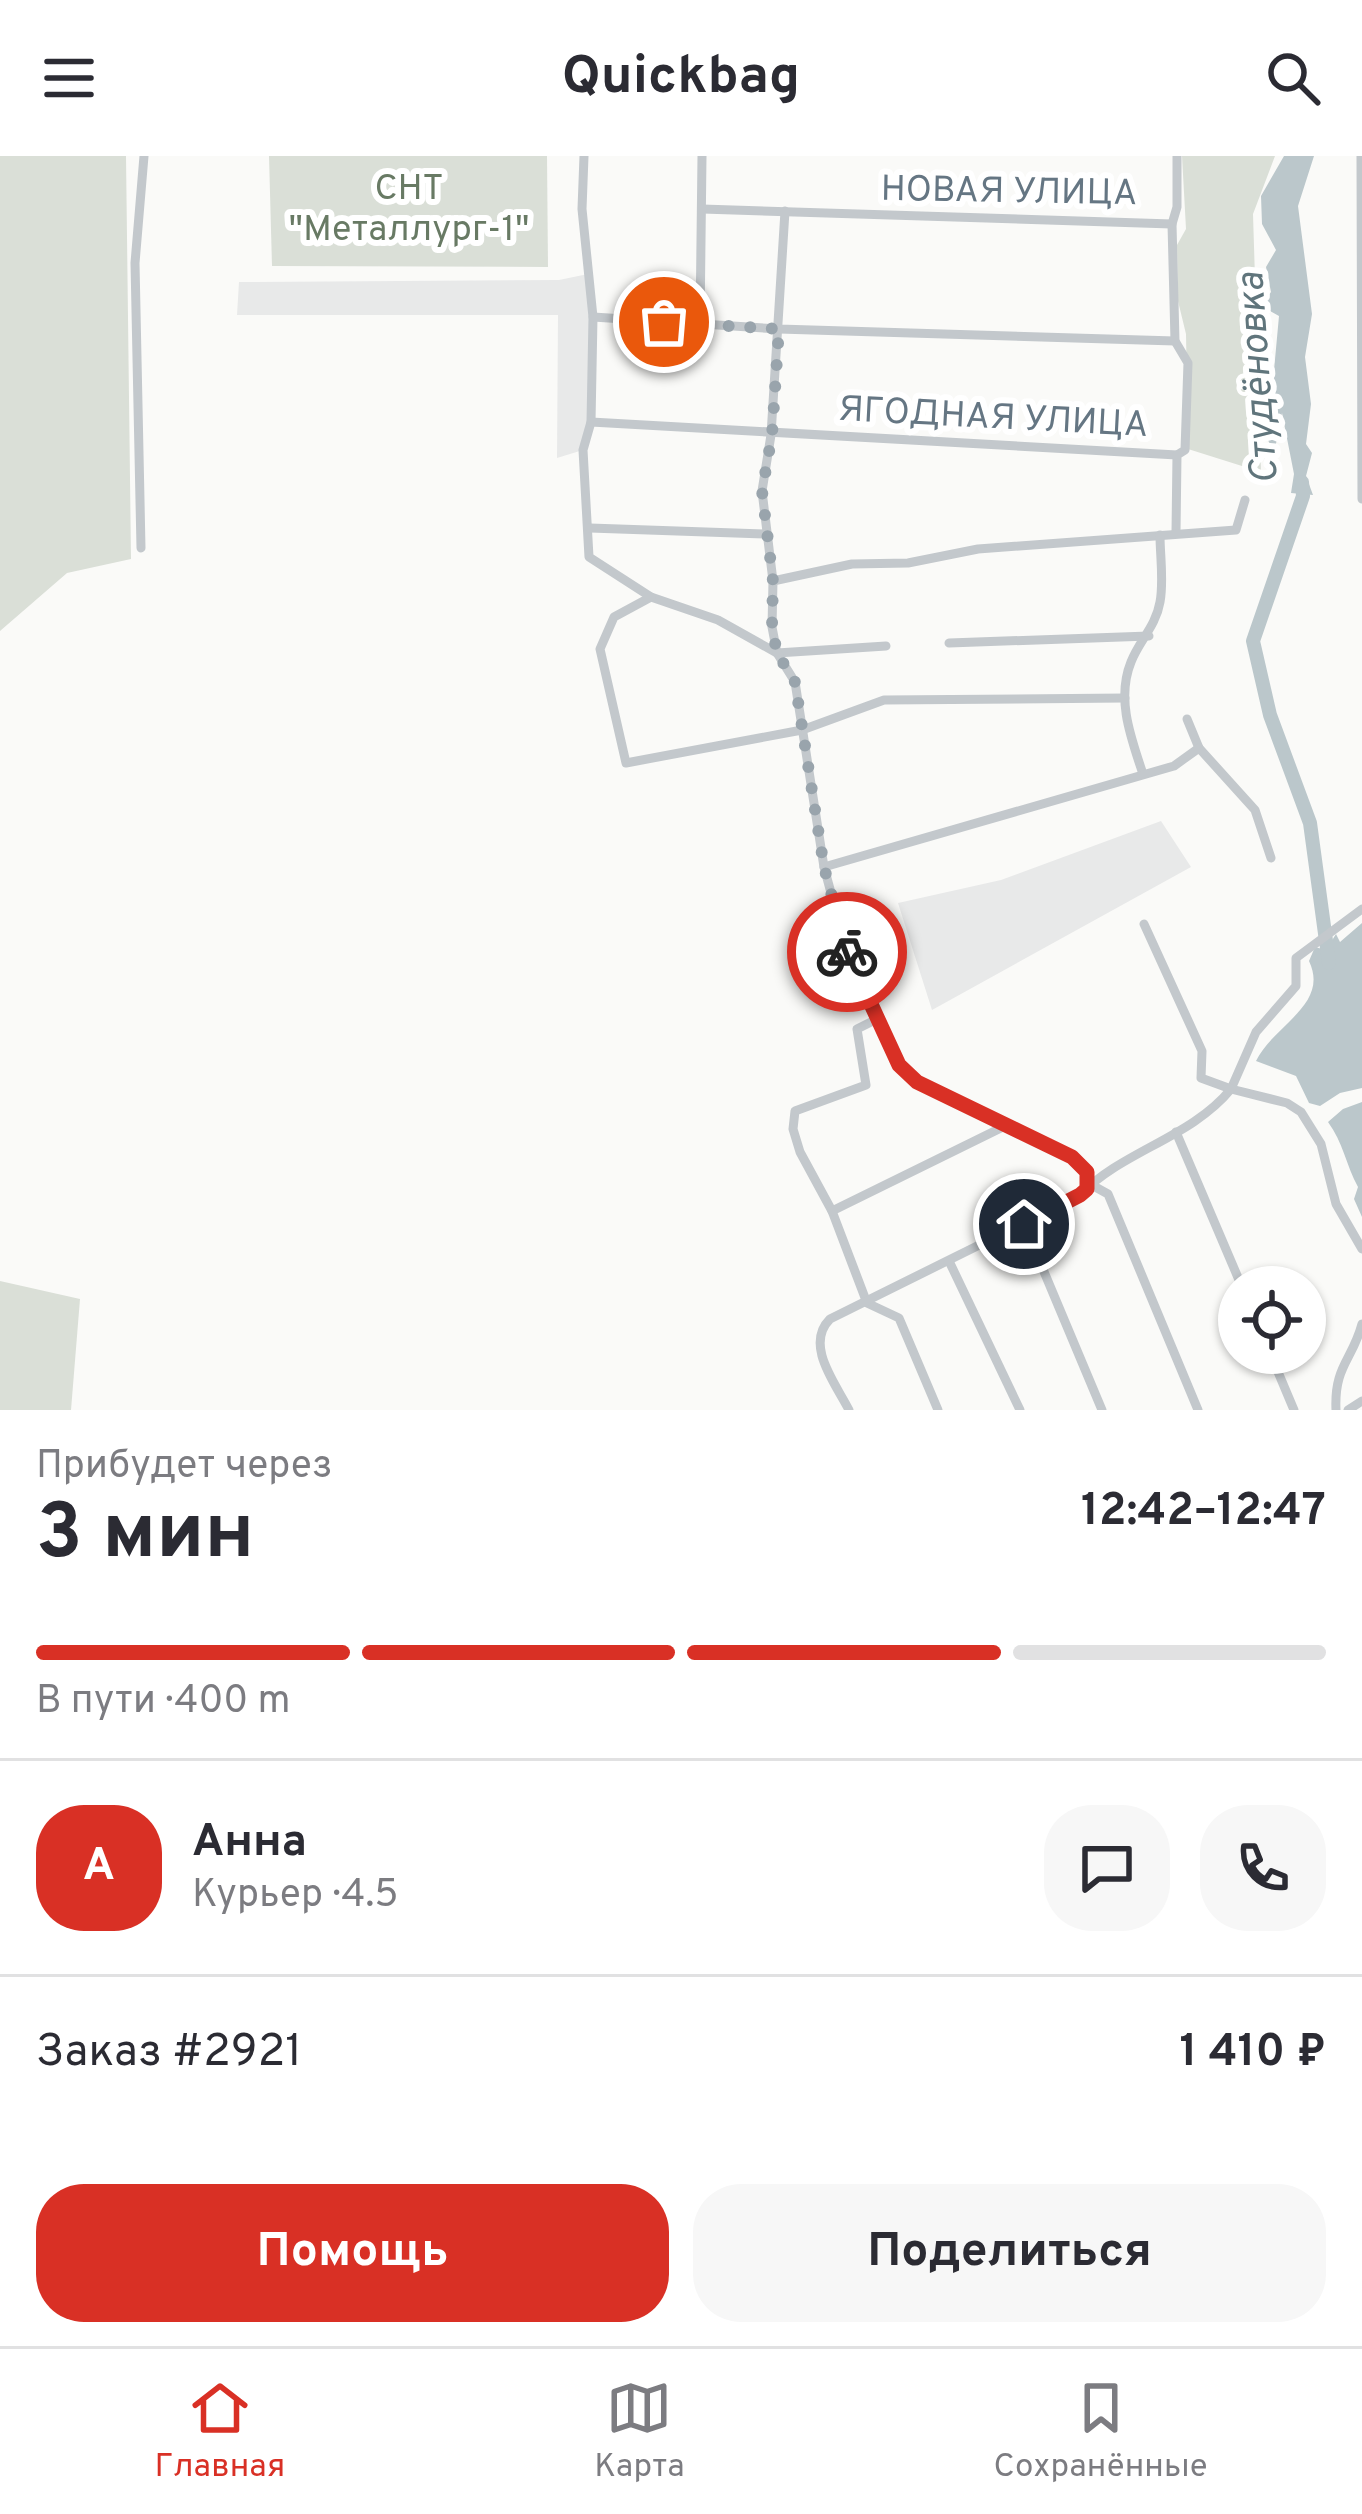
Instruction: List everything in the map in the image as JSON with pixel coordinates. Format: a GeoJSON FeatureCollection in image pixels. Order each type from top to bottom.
{"type":"FeatureCollection","features":[{"type":"Feature","properties":{"kind":"street"},"geometry":{"type":"LineString","coordinates":[[141,548],[135,263],[144,156]]}},
{"type":"Feature","properties":{"kind":"street"},"geometry":{"type":"LineString","coordinates":[[584,156],[582,209],[593,317],[591,422],[584,450],[590,557],[651,597],[718,620],[777,653],[886,646]]}},
{"type":"Feature","properties":{"kind":"street"},"geometry":{"type":"LineString","coordinates":[[700,326],[702,156]]}},
{"type":"Feature","properties":{"kind":"street"},"geometry":{"type":"LineString","coordinates":[[1176,532],[1177,455],[1185,451],[1188,363],[1175,341],[1172,224],[1177,207],[1177,156]]}},
{"type":"Feature","properties":{"kind":"street"},"geometry":{"type":"LineString","coordinates":[[1361,156],[1362,499]]}},
{"type":"Feature","properties":{"kind":"street","name":"НОВАЯ УЛИЦА"},"geometry":{"type":"LineString","coordinates":[[702,208],[1172,224]]}},
{"type":"Feature","properties":{"kind":"street"},"geometry":{"type":"LineString","coordinates":[[784,211],[772,435],[762,491],[764,534],[773,581],[777,653],[795,682],[824,867],[850,963],[899,1065],[917,1082],[1072,1157],[1087,1172],[1088,1183]]}},
{"type":"Feature","properties":{"kind":"street"},"geometry":{"type":"LineString","coordinates":[[593,317],[700,326],[1175,341]]}},
{"type":"Feature","properties":{"kind":"street","name":"ЯГОДНАЯ УЛИЦА"},"geometry":{"type":"LineString","coordinates":[[591,422],[1177,455]]}},
{"type":"Feature","properties":{"kind":"street"},"geometry":{"type":"LineString","coordinates":[[773,581],[852,564],[908,563],[978,550],[1236,530],[1245,500]]}},
{"type":"Feature","properties":{"kind":"street"},"geometry":{"type":"LineString","coordinates":[[590,528],[764,534]]}},
{"type":"Feature","properties":{"kind":"street"},"geometry":{"type":"LineString","coordinates":[[1143,774],[1127,728],[1125,698],[1132,657],[1149,636],[1160,601],[1160,535]]}},
{"type":"Feature","properties":{"kind":"street"},"geometry":{"type":"LineString","coordinates":[[651,597],[614,616],[600,649],[626,763],[802,730],[884,700],[1125,698]]}},
{"type":"Feature","properties":{"kind":"street"},"geometry":{"type":"LineString","coordinates":[[949,643],[1149,636]]}},
{"type":"Feature","properties":{"kind":"street"},"geometry":{"type":"LineString","coordinates":[[1187,718],[1199,748],[1255,810],[1271,858]]}},
{"type":"Feature","properties":{"kind":"street"},"geometry":{"type":"LineString","coordinates":[[824,867],[1174,766],[1199,748]]}},
{"type":"Feature","properties":{"kind":"street"},"geometry":{"type":"LineString","coordinates":[[850,1410],[821,1356],[820,1334],[830,1319],[1080,1195],[1088,1183],[1211,1112],[1231,1089],[1256,1032],[1296,986],[1296,958],[1362,909]]}},
{"type":"Feature","properties":{"kind":"street"},"geometry":{"type":"LineString","coordinates":[[1144,925],[1202,1051],[1201,1078],[1287,1102],[1301,1112],[1321,1144],[1336,1204],[1362,1249]]}},
{"type":"Feature","properties":{"kind":"street"},"geometry":{"type":"LineString","coordinates":[[875,1019],[857,1029],[869,1081],[793,1115],[800,1152],[832,1210],[867,1303],[899,1318],[938,1410]]}},
{"type":"Feature","properties":{"kind":"street"},"geometry":{"type":"LineString","coordinates":[[832,1210],[1007,1125]]}},
{"type":"Feature","properties":{"kind":"street"},"geometry":{"type":"LineString","coordinates":[[1176,1132],[1233,1266]]}},
{"type":"Feature","properties":{"kind":"street"},"geometry":{"type":"LineString","coordinates":[[1088,1183],[1108,1194],[1198,1410]]}},
{"type":"Feature","properties":{"kind":"street"},"geometry":{"type":"LineString","coordinates":[[1024,1224],[1102,1410]]}},
{"type":"Feature","properties":{"kind":"street"},"geometry":{"type":"LineString","coordinates":[[950,1261],[1020,1410]]}},
{"type":"Feature","properties":{"kind":"street"},"geometry":{"type":"LineString","coordinates":[[1336,1410],[1340,1366],[1358,1340],[1362,1324]]}},
{"type":"Feature","properties":{"kind":"street"},"geometry":{"type":"LineString","coordinates":[[1279,1374],[1294,1410]]}},
{"type":"Feature","properties":{"kind":"street"},"geometry":{"type":"LineString","coordinates":[[1348,1410],[1362,1401]]}},
{"type":"Feature","properties":{"kind":"shaded area"},"geometry":{"type":"Polygon","coordinates":[[[1284,156],[1314,156],[1298,206],[1312,314],[1305,357],[1311,404],[1306,444],[1312,453],[1306,476],[1313,495],[1291,493],[1294,474],[1282,413],[1274,454],[1265,433],[1265,393],[1273,381],[1279,316],[1261,306],[1271,292],[1266,267],[1276,250],[1262,224],[1261,196],[1284,156]]]}},
{"type":"Feature","properties":{"kind":"shaded area"},"geometry":{"type":"Polygon","coordinates":[[[588,274],[591,422],[583,450],[557,458],[558,315],[237,315],[239,282],[559,280],[588,274]]]}},
{"type":"Feature","properties":{"kind":"shaded area"},"geometry":{"type":"Polygon","coordinates":[[[1161,821],[1191,867],[932,1010],[898,903],[1001,880],[1161,821]]]}},
{"type":"Feature","properties":{"kind":"shaded area"},"geometry":{"type":"Polygon","coordinates":[[[1362,923],[1362,1088],[1340,1093],[1320,1106],[1309,1103],[1296,1076],[1256,1061],[1306,1002],[1312,990],[1309,961],[1315,947],[1326,950],[1336,934],[1340,942],[1362,923]]]}},
{"type":"Feature","properties":{"kind":"shaded area"},"geometry":{"type":"Polygon","coordinates":[[[1362,1102],[1362,1217],[1354,1199],[1358,1187],[1328,1122],[1362,1102]]]}},
{"type":"Feature","properties":{"kind":"green space"},"geometry":{"type":"Polygon","coordinates":[[[0,156],[126,156],[131,559],[67,573],[0,631],[0,156]]]}},
{"type":"Feature","properties":{"kind":"green space","name":"СНТ \"Металлург-1\""},"geometry":{"type":"Polygon","coordinates":[[[269,156],[547,156],[548,267],[272,266],[269,156]]]}},
{"type":"Feature","properties":{"kind":"green space"},"geometry":{"type":"Polygon","coordinates":[[[1182,156],[1275,156],[1253,214],[1261,472],[1188,449],[1186,334],[1178,301],[1177,245],[1186,229],[1182,156]]]}},
{"type":"Feature","properties":{"kind":"green space"},"geometry":{"type":"Polygon","coordinates":[[[0,1281],[80,1299],[71,1410],[0,1410],[0,1281]]]}},
{"type":"Feature","properties":{"kind":"waterway","name":"Студёновка"},"geometry":{"type":"LineString","coordinates":[[1302,482],[1303,496],[1253,641],[1270,715],[1310,823],[1329,963]]}},
{"type":"Feature","properties":{"kind":"way so far"},"geometry":{"type":"LineString","coordinates":[[664,322],[779,329],[772,435],[762,491],[773,581],[772,627],[777,653],[795,682],[824,867],[847,952]]}},
{"type":"Feature","properties":{"kind":"route"},"geometry":{"type":"LineString","coordinates":[[847,952],[899,1065],[917,1082],[1072,1157],[1087,1172],[1087,1189],[1080,1195],[1024,1224]]}}]}
